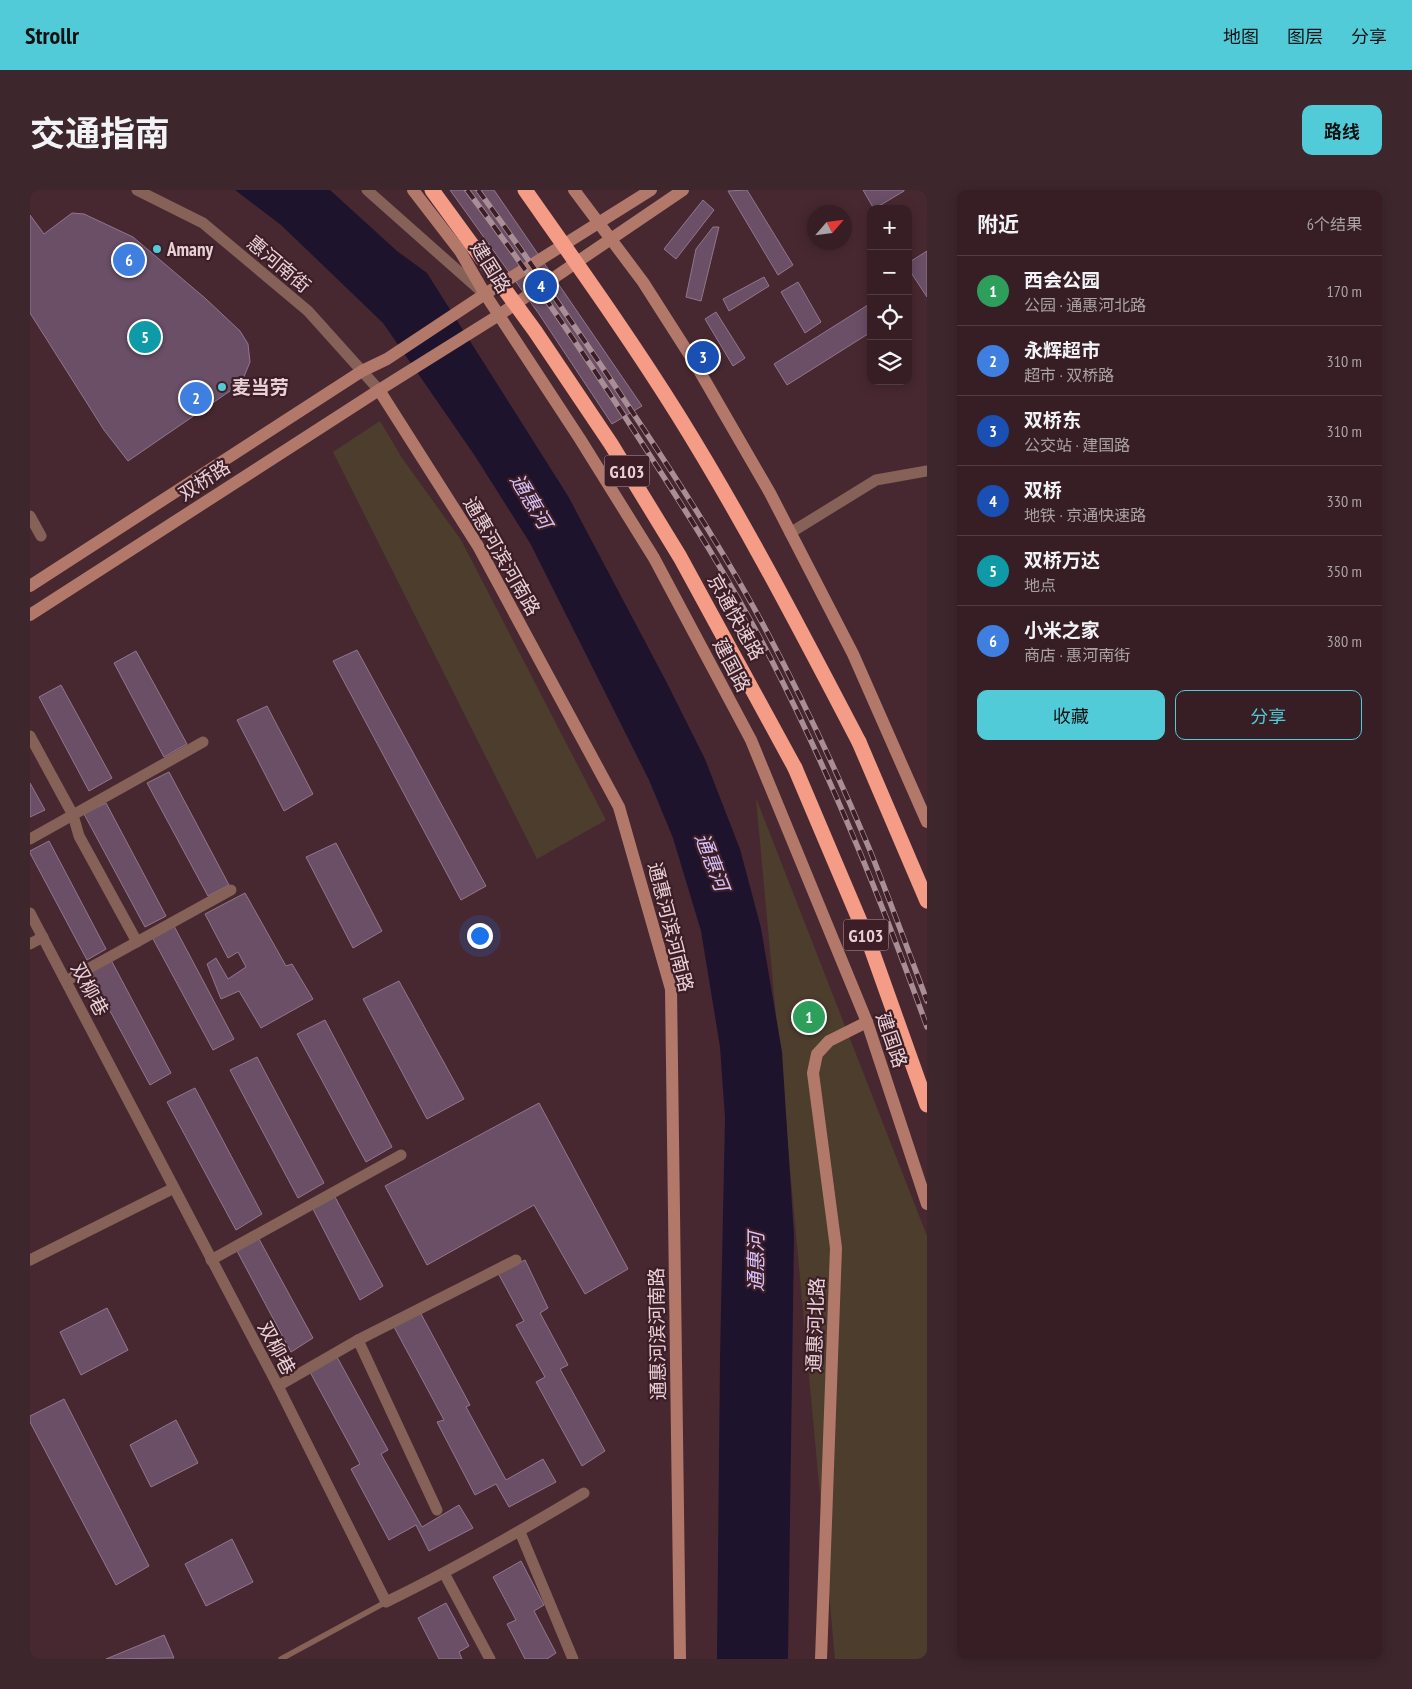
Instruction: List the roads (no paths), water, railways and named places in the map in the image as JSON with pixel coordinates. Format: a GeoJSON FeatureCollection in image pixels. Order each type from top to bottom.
{"type":"FeatureCollection","features":[{"type":"Feature","properties":{"kind":"highway","name":"京通快速路"},"geometry":{"type":"LineString","coordinates":[[432,190],[535,331],[611,444],[680,557],[795,768],[870,945],[927,1105]]}},
{"type":"Feature","properties":{"kind":"highway"},"geometry":{"type":"LineString","coordinates":[[525,190],[678,415],[786,602],[858,742],[927,901]]}},
{"type":"Feature","properties":{"kind":"main road","name":"建国路"},"geometry":{"type":"LineString","coordinates":[[413,190],[460,250],[484,294],[500,316],[654,558],[751,740],[867,1022],[927,1204]]}},
{"type":"Feature","properties":{"kind":"main road"},"geometry":{"type":"LineString","coordinates":[[574,190],[643,282],[696,365],[770,493],[853,654],[927,822]]}},
{"type":"Feature","properties":{"kind":"main road"},"geometry":{"type":"LineString","coordinates":[[598,224],[651,190]]}},
{"type":"Feature","properties":{"kind":"main road"},"geometry":{"type":"LineString","coordinates":[[611,240],[683,190]]}},
{"type":"Feature","properties":{"kind":"main road","name":"双桥路"},"geometry":{"type":"LineString","coordinates":[[30,586],[362,370],[387,359],[484,294],[598,224]]}},
{"type":"Feature","properties":{"kind":"main road","name":"双桥路"},"geometry":{"type":"LineString","coordinates":[[30,615],[379,390],[479,327],[500,316],[611,240]]}},
{"type":"Feature","properties":{"kind":"main road","name":"通惠河滨河南路"},"geometry":{"type":"LineString","coordinates":[[379,390],[478,546],[619,806],[671,989],[680,1659]]}},
{"type":"Feature","properties":{"kind":"main road","name":"通惠河北路"},"geometry":{"type":"LineString","coordinates":[[821,1659],[836,1248],[813,1073],[818,1054],[829,1041],[867,1022]]}},
{"type":"Feature","properties":{"kind":"street","name":"惠河南街"},"geometry":{"type":"LineString","coordinates":[[137,190],[203,223],[308,311],[379,390]]}},
{"type":"Feature","properties":{"kind":"street"},"geometry":{"type":"LineString","coordinates":[[367,190],[484,294]]}},
{"type":"Feature","properties":{"kind":"street"},"geometry":{"type":"LineString","coordinates":[[790,533],[876,480],[927,471]]}},
{"type":"Feature","properties":{"kind":"street"},"geometry":{"type":"LineString","coordinates":[[30,516],[41,536]]}},
{"type":"Feature","properties":{"kind":"street"},"geometry":{"type":"LineString","coordinates":[[30,736],[72,815],[79,836],[137,942]]}},
{"type":"Feature","properties":{"kind":"street"},"geometry":{"type":"LineString","coordinates":[[30,839],[203,742]]}},
{"type":"Feature","properties":{"kind":"street"},"geometry":{"type":"LineString","coordinates":[[66,981],[231,890]]}},
{"type":"Feature","properties":{"kind":"street","name":"双柳巷"},"geometry":{"type":"LineString","coordinates":[[30,913],[278,1386],[386,1602]]}},
{"type":"Feature","properties":{"kind":"street"},"geometry":{"type":"LineString","coordinates":[[30,944],[43,937]]}},
{"type":"Feature","properties":{"kind":"street"},"geometry":{"type":"LineString","coordinates":[[211,1260],[401,1155]]}},
{"type":"Feature","properties":{"kind":"street"},"geometry":{"type":"LineString","coordinates":[[30,1260],[174,1188]]}},
{"type":"Feature","properties":{"kind":"street"},"geometry":{"type":"LineString","coordinates":[[278,1386],[358,1340],[516,1260]]}},
{"type":"Feature","properties":{"kind":"street"},"geometry":{"type":"LineString","coordinates":[[358,1340],[437,1510]]}},
{"type":"Feature","properties":{"kind":"street"},"geometry":{"type":"LineString","coordinates":[[386,1602],[520,1532],[584,1493]]}},
{"type":"Feature","properties":{"kind":"street"},"geometry":{"type":"LineString","coordinates":[[520,1532],[573,1659]]}},
{"type":"Feature","properties":{"kind":"street"},"geometry":{"type":"LineString","coordinates":[[444,1573],[490,1659]]}},
{"type":"Feature","properties":{"kind":"lane"},"geometry":{"type":"LineString","coordinates":[[281,1659],[386,1602]]}},
{"type":"Feature","properties":{"kind":"water","name":"通惠河"},"geometry":{"type":"Polygon","coordinates":[[[235,190],[330,190],[397,251],[427,273],[568,496],[705,759],[740,849],[761,928],[782,1052],[794,1236],[788,1659],[717,1659],[725,1118],[720,1047],[701,931],[673,838],[649,780],[530,543],[475,456],[383,323],[281,225],[235,190]]]}},
{"type":"Feature","properties":{"kind":"railway"},"geometry":{"type":"LineString","coordinates":[[467,190],[534,282],[619,408],[674,493],[741,603],[815,749],[855,840],[927,1027]]}},
{"type":"Feature","properties":{"kind":"railway"},"geometry":{"type":"LineString","coordinates":[[478,190],[562,308],[643,428],[708,529],[753,606],[794,685],[845,793],[869,848],[927,1001]]}},
{"type":"Feature","properties":{"kind":"place","name":"Amany"},"geometry":{"type":"Point","coordinates":[157,249]}},
{"type":"Feature","properties":{"kind":"place","name":"小米之家"},"geometry":{"type":"Point","coordinates":[129,260]}},
{"type":"Feature","properties":{"kind":"place","name":"双桥"},"geometry":{"type":"Point","coordinates":[541,286]}},
{"type":"Feature","properties":{"kind":"place","name":"双桥万达"},"geometry":{"type":"Point","coordinates":[145,337]}},
{"type":"Feature","properties":{"kind":"place","name":"双桥东"},"geometry":{"type":"Point","coordinates":[703,357]}},
{"type":"Feature","properties":{"kind":"place","name":"麦当劳"},"geometry":{"type":"Point","coordinates":[222,387]}},
{"type":"Feature","properties":{"kind":"place","name":"永辉超市"},"geometry":{"type":"Point","coordinates":[196,398]}},
{"type":"Feature","properties":{"kind":"place","name":"西会公园"},"geometry":{"type":"Point","coordinates":[809,1017]}}]}
